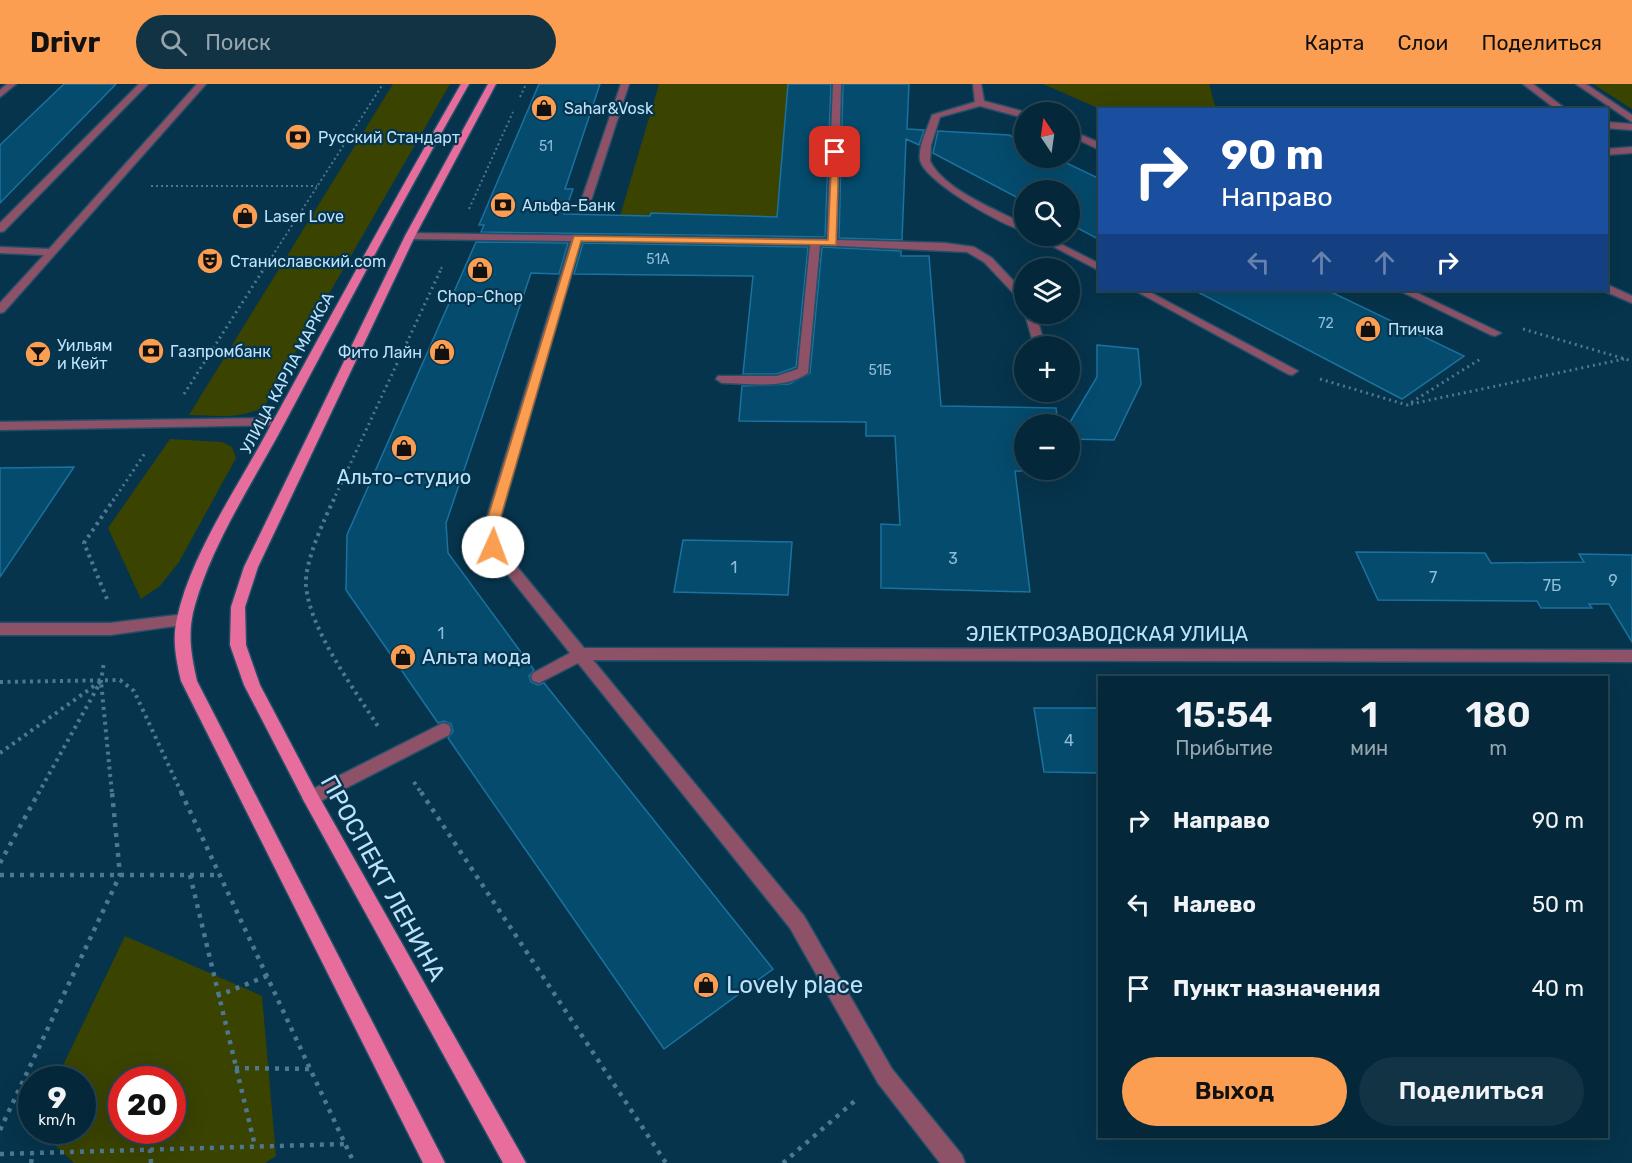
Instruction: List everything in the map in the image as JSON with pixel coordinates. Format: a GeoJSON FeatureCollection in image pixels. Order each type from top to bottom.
{"type":"FeatureCollection","features":[{"type":"Feature","properties":{"kind":"main road","name":"УЛИЦА КАРЛА МАРКСА"},"geometry":{"type":"LineString","coordinates":[[185,620],[197,580],[217,537],[379,236],[465,84]]}},
{"type":"Feature","properties":{"kind":"main road"},"geometry":{"type":"LineString","coordinates":[[410,236],[492,84]]}},
{"type":"Feature","properties":{"kind":"main road","name":"ПРОСПЕКТ ЛЕНИНА"},"geometry":{"type":"LineString","coordinates":[[410,236],[251,567],[238,607],[238,645],[252,685],[310,798],[515,1163]]}},
{"type":"Feature","properties":{"kind":"main road"},"geometry":{"type":"LineString","coordinates":[[185,620],[182,648],[189,681],[434,1163]]}},
{"type":"Feature","properties":{"kind":"street"},"geometry":{"type":"LineString","coordinates":[[0,94],[12,84]]}},
{"type":"Feature","properties":{"kind":"street"},"geometry":{"type":"LineString","coordinates":[[0,229],[144,84]]}},
{"type":"Feature","properties":{"kind":"street"},"geometry":{"type":"LineString","coordinates":[[0,310],[202,84]]}},
{"type":"Feature","properties":{"kind":"street"},"geometry":{"type":"LineString","coordinates":[[583,210],[625,84]]}},
{"type":"Feature","properties":{"kind":"street"},"geometry":{"type":"LineString","coordinates":[[832,243],[837,84]]}},
{"type":"Feature","properties":{"kind":"street"},"geometry":{"type":"LineString","coordinates":[[977,84],[980,103]]}},
{"type":"Feature","properties":{"kind":"street"},"geometry":{"type":"LineString","coordinates":[[1527,84],[1560,108]]}},
{"type":"Feature","properties":{"kind":"street"},"geometry":{"type":"LineString","coordinates":[[1580,84],[1632,119]]}},
{"type":"Feature","properties":{"kind":"street"},"geometry":{"type":"LineString","coordinates":[[1014,113],[980,103],[936,115],[924,160],[930,174],[945,185],[1014,223]]}},
{"type":"Feature","properties":{"kind":"street"},"geometry":{"type":"LineString","coordinates":[[1608,125],[1632,127]]}},
{"type":"Feature","properties":{"kind":"street"},"geometry":{"type":"LineString","coordinates":[[1080,138],[1098,146]]}},
{"type":"Feature","properties":{"kind":"street"},"geometry":{"type":"LineString","coordinates":[[1608,152],[1632,150]]}},
{"type":"Feature","properties":{"kind":"street"},"geometry":{"type":"LineString","coordinates":[[410,236],[945,246],[970,249],[988,260],[1014,287]]}},
{"type":"Feature","properties":{"kind":"street"},"geometry":{"type":"LineString","coordinates":[[578,238],[490,530],[493,547],[797,922],[885,1076],[954,1163]]}},
{"type":"Feature","properties":{"kind":"street"},"geometry":{"type":"LineString","coordinates":[[722,379],[783,380],[797,376],[804,370],[815,242]]}},
{"type":"Feature","properties":{"kind":"street"},"geometry":{"type":"LineString","coordinates":[[1057,246],[1098,267]]}},
{"type":"Feature","properties":{"kind":"street"},"geometry":{"type":"LineString","coordinates":[[0,250],[52,252]]}},
{"type":"Feature","properties":{"kind":"street"},"geometry":{"type":"LineString","coordinates":[[1608,288],[1632,300]]}},
{"type":"Feature","properties":{"kind":"street"},"geometry":{"type":"LineString","coordinates":[[1141,291],[1292,371]]}},
{"type":"Feature","properties":{"kind":"street"},"geometry":{"type":"LineString","coordinates":[[1404,291],[1495,333]]}},
{"type":"Feature","properties":{"kind":"street"},"geometry":{"type":"LineString","coordinates":[[0,426],[279,422]]}},
{"type":"Feature","properties":{"kind":"street"},"geometry":{"type":"LineString","coordinates":[[0,629],[110,629],[185,620]]}},
{"type":"Feature","properties":{"kind":"street"},"geometry":{"type":"LineString","coordinates":[[539,677],[582,654]]}},
{"type":"Feature","properties":{"kind":"street","name":"ЭЛЕКТРОЗАВОДСКАЯ УЛИЦА"},"geometry":{"type":"LineString","coordinates":[[582,654],[1632,656]]}},
{"type":"Feature","properties":{"kind":"street"},"geometry":{"type":"LineString","coordinates":[[310,798],[443,730]]}},
{"type":"Feature","properties":{"kind":"path"},"geometry":{"type":"LineString","coordinates":[[108,600],[84,543],[166,423],[383,84]]}},
{"type":"Feature","properties":{"kind":"path"},"geometry":{"type":"LineString","coordinates":[[526,84],[316,538],[306,585],[320,633],[395,755],[666,1163]]}},
{"type":"Feature","properties":{"kind":"path"},"geometry":{"type":"LineString","coordinates":[[111,186],[318,186]]}},
{"type":"Feature","properties":{"kind":"path"},"geometry":{"type":"LineString","coordinates":[[1407,405],[1489,353],[1495,333],[1523,329],[1632,361]]}},
{"type":"Feature","properties":{"kind":"path"},"geometry":{"type":"LineString","coordinates":[[1292,371],[1407,405],[1627,358]]}},
{"type":"Feature","properties":{"kind":"path"},"geometry":{"type":"LineString","coordinates":[[0,1130],[120,875],[101,681],[104,662]]}},
{"type":"Feature","properties":{"kind":"path"},"geometry":{"type":"LineString","coordinates":[[0,682],[120,680],[134,691],[354,1163]]}},
{"type":"Feature","properties":{"kind":"path"},"geometry":{"type":"LineString","coordinates":[[0,753],[101,681]]}},
{"type":"Feature","properties":{"kind":"path"},"geometry":{"type":"LineString","coordinates":[[0,863],[101,681]]}},
{"type":"Feature","properties":{"kind":"path"},"geometry":{"type":"LineString","coordinates":[[0,875],[219,875]]}},
{"type":"Feature","properties":{"kind":"path"},"geometry":{"type":"LineString","coordinates":[[189,875],[255,1146]]}},
{"type":"Feature","properties":{"kind":"path"},"geometry":{"type":"LineString","coordinates":[[217,996],[267,976]]}},
{"type":"Feature","properties":{"kind":"path"},"geometry":{"type":"LineString","coordinates":[[235,1068],[310,1069]]}},
{"type":"Feature","properties":{"kind":"path"},"geometry":{"type":"LineString","coordinates":[[783,1163],[885,1076]]}},
{"type":"Feature","properties":{"kind":"path"},"geometry":{"type":"LineString","coordinates":[[0,1154],[345,1144]]}},
{"type":"Feature","properties":{"kind":"path"},"geometry":{"type":"LineString","coordinates":[[150,1149],[151,1163]]}},
{"type":"Feature","properties":{"kind":"path"},"geometry":{"type":"LineString","coordinates":[[31,1163],[33,1153]]}},
{"type":"Feature","properties":{"kind":"green space"},"geometry":{"type":"Polygon","coordinates":[[[393,84],[450,84],[265,405],[257,410],[238,415],[189,415],[393,84]]]}},
{"type":"Feature","properties":{"kind":"green space"},"geometry":{"type":"Polygon","coordinates":[[[659,84],[811,84],[805,219],[620,216],[659,84]]]}},
{"type":"Feature","properties":{"kind":"green space"},"geometry":{"type":"Polygon","coordinates":[[[1043,84],[1209,84],[1216,108],[1098,108],[1043,84]]]}},
{"type":"Feature","properties":{"kind":"green space"},"geometry":{"type":"Polygon","coordinates":[[[1593,84],[1632,84],[1632,109],[1593,84]]]}},
{"type":"Feature","properties":{"kind":"green space"},"geometry":{"type":"Polygon","coordinates":[[[170,439],[222,442],[232,447],[236,458],[179,562],[160,586],[141,599],[108,528],[170,439]]]}},
{"type":"Feature","properties":{"kind":"green space"},"geometry":{"type":"Polygon","coordinates":[[[125,936],[262,996],[276,1156],[265,1163],[74,1163],[54,1144],[96,1144],[96,1066],[63,1066],[125,936]]]}},
{"type":"Feature","properties":{"kind":"building"},"geometry":{"type":"Polygon","coordinates":[[[64,84],[116,84],[0,203],[0,145],[64,84]]]}},
{"type":"Feature","properties":{"kind":"building"},"geometry":{"type":"Polygon","coordinates":[[[539,84],[600,84],[565,189],[573,189],[564,214],[650,216],[651,213],[777,217],[788,84],[831,84],[825,237],[481,232],[484,225],[479,225],[539,84]]]}},
{"type":"Feature","properties":{"kind":"building"},"geometry":{"type":"Polygon","coordinates":[[[843,84],[909,84],[907,129],[924,130],[919,145],[906,139],[902,240],[839,238],[843,84]]]}},
{"type":"Feature","properties":{"kind":"building"},"geometry":{"type":"Polygon","coordinates":[[[938,131],[1009,135],[1014,137],[1014,168],[1077,168],[1098,178],[1098,239],[1080,229],[1080,180],[1014,180],[1014,196],[933,153],[938,131]]]}},
{"type":"Feature","properties":{"kind":"building"},"geometry":{"type":"Polygon","coordinates":[[[476,242],[568,243],[559,274],[531,273],[446,523],[448,553],[534,670],[529,676],[531,682],[538,685],[544,683],[773,969],[664,1049],[448,738],[453,731],[451,724],[444,721],[438,723],[346,590],[347,535],[476,242]]]}},
{"type":"Feature","properties":{"kind":"building"},"geometry":{"type":"Polygon","coordinates":[[[583,243],[808,247],[796,367],[777,374],[743,374],[753,276],[574,274],[583,243]]]}},
{"type":"Feature","properties":{"kind":"building"},"geometry":{"type":"Polygon","coordinates":[[[822,247],[901,251],[901,256],[929,256],[941,406],[1056,408],[1057,414],[1014,414],[1014,480],[1016,480],[1030,592],[881,588],[881,524],[900,525],[895,436],[866,436],[866,422],[739,421],[742,386],[789,384],[810,373],[822,247]]]}},
{"type":"Feature","properties":{"kind":"building"},"geometry":{"type":"Polygon","coordinates":[[[1196,291],[1329,291],[1464,356],[1402,399],[1196,291]]]}},
{"type":"Feature","properties":{"kind":"building"},"geometry":{"type":"Polygon","coordinates":[[[1097,345],[1138,349],[1141,384],[1114,440],[1080,439],[1080,414],[1075,414],[1097,377],[1097,345]]]}},
{"type":"Feature","properties":{"kind":"building"},"geometry":{"type":"Polygon","coordinates":[[[74,467],[0,577],[0,468],[74,467]]]}},
{"type":"Feature","properties":{"kind":"building"},"geometry":{"type":"Polygon","coordinates":[[[683,540],[792,542],[788,595],[674,592],[683,540]]]}},
{"type":"Feature","properties":{"kind":"building"},"geometry":{"type":"Polygon","coordinates":[[[1356,552],[1485,553],[1491,563],[1584,562],[1579,554],[1632,555],[1632,642],[1609,604],[1589,604],[1592,608],[1541,608],[1537,601],[1378,600],[1356,552]]]}},
{"type":"Feature","properties":{"kind":"building"},"geometry":{"type":"Polygon","coordinates":[[[1034,708],[1098,708],[1098,773],[1044,772],[1034,708]]]}},
{"type":"Feature","properties":{"kind":"place","name":"Sahar&Vosk"},"geometry":{"type":"Point","coordinates":[544,108]}},
{"type":"Feature","properties":{"kind":"place","name":"Русский Стандарт"},"geometry":{"type":"Point","coordinates":[298,137]}},
{"type":"Feature","properties":{"kind":"place","name":"Альфа-Банк"},"geometry":{"type":"Point","coordinates":[503,205]}},
{"type":"Feature","properties":{"kind":"place","name":"Laser Love"},"geometry":{"type":"Point","coordinates":[245,216]}},
{"type":"Feature","properties":{"kind":"place","name":"Станиславский.com"},"geometry":{"type":"Point","coordinates":[210,261]}},
{"type":"Feature","properties":{"kind":"place","name":"Chop-Chop"},"geometry":{"type":"Point","coordinates":[480,270]}},
{"type":"Feature","properties":{"kind":"place","name":"Птичка"},"geometry":{"type":"Point","coordinates":[1368,329]}},
{"type":"Feature","properties":{"kind":"place","name":"Газпромбанк"},"geometry":{"type":"Point","coordinates":[151,351]}},
{"type":"Feature","properties":{"kind":"place","name":"Фито Лайн"},"geometry":{"type":"Point","coordinates":[442,352]}},
{"type":"Feature","properties":{"kind":"place","name":"Уильям и Кейт"},"geometry":{"type":"Point","coordinates":[38,354]}},
{"type":"Feature","properties":{"kind":"place","name":"Альто-студио"},"geometry":{"type":"Point","coordinates":[404,448]}},
{"type":"Feature","properties":{"kind":"place","name":"Альта мода"},"geometry":{"type":"Point","coordinates":[403,657]}},
{"type":"Feature","properties":{"kind":"place","name":"Lovely place"},"geometry":{"type":"Point","coordinates":[706,985]}},
{"type":"Feature","properties":{"kind":"route"},"geometry":{"type":"LineString","coordinates":[[493,547],[490,530],[578,238],[832,243],[835,152]]}}]}
